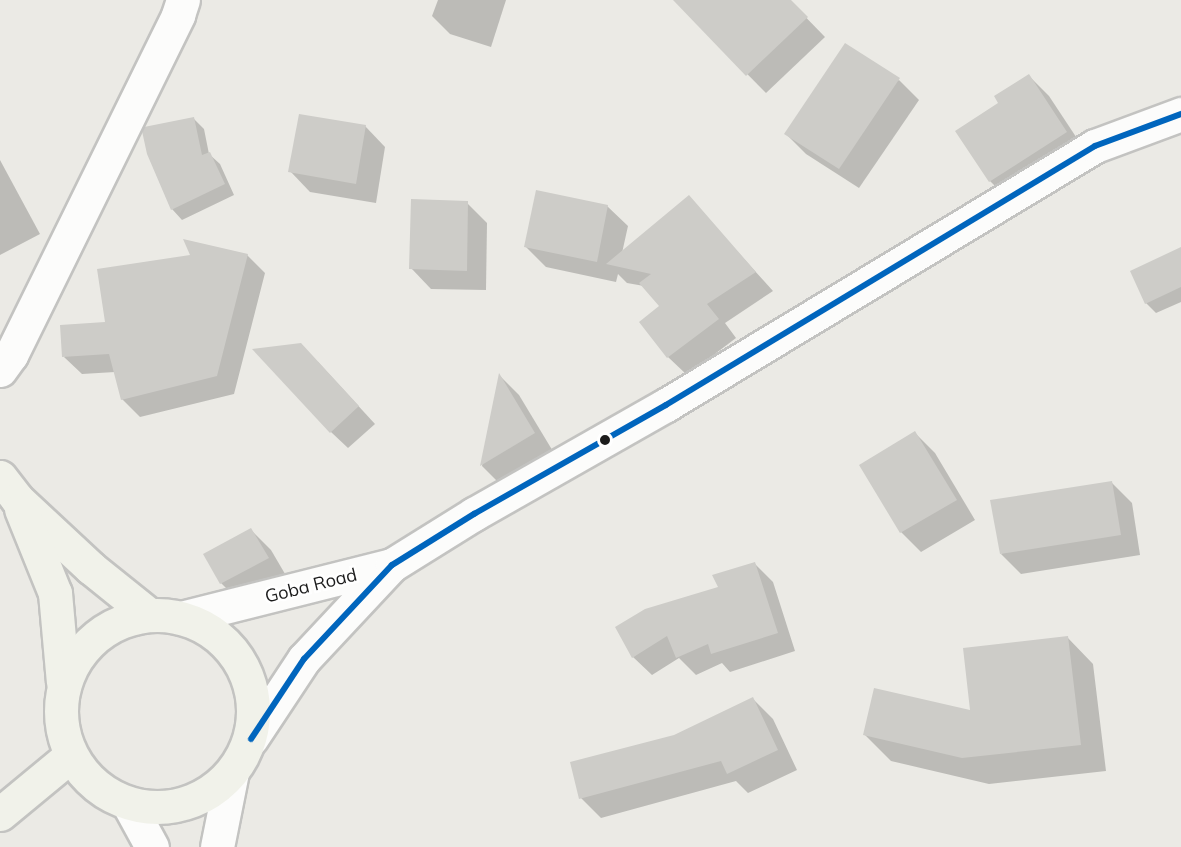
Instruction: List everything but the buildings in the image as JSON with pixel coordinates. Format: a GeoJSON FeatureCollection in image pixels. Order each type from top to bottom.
{"type":"FeatureCollection","features":[{"type":"Feature","properties":{"kind":"main road"},"geometry":{"type":"LineString","coordinates":[[8,488],[91,568],[147,613]]}},
{"type":"Feature","properties":{"kind":"main road"},"geometry":{"type":"LineString","coordinates":[[8,488],[55,594],[63,682],[59,720],[70,756],[94,786],[128,804],[166,807],[203,796],[232,772],[250,739],[254,701],[243,665],[219,635],[185,617],[147,613],[111,624],[81,649],[63,682]]}},
{"type":"Feature","properties":{"kind":"main road"},"geometry":{"type":"LineString","coordinates":[[0,814],[70,756]]}},
{"type":"Feature","properties":{"kind":"street"},"geometry":{"type":"LineString","coordinates":[[0,370],[16,344],[178,15],[183,0]]}},
{"type":"Feature","properties":{"kind":"street"},"geometry":{"type":"LineString","coordinates":[[392,565],[474,514],[666,405],[1095,146],[1181,114]]}},
{"type":"Feature","properties":{"kind":"street","name":"Goba Road"},"geometry":{"type":"LineString","coordinates":[[185,617],[392,565]]}},
{"type":"Feature","properties":{"kind":"street","name":"Goba Road"},"geometry":{"type":"LineString","coordinates":[[250,739],[304,659],[392,565]]}},
{"type":"Feature","properties":{"kind":"street"},"geometry":{"type":"LineString","coordinates":[[217,847],[232,772]]}},
{"type":"Feature","properties":{"kind":"street"},"geometry":{"type":"LineString","coordinates":[[128,804],[152,847]]}},
{"type":"Feature","properties":{"kind":"transit line"},"geometry":{"type":"LineString","coordinates":[[251,739],[304,659],[392,565],[474,514],[666,405],[1095,146],[1181,114]]}}]}
